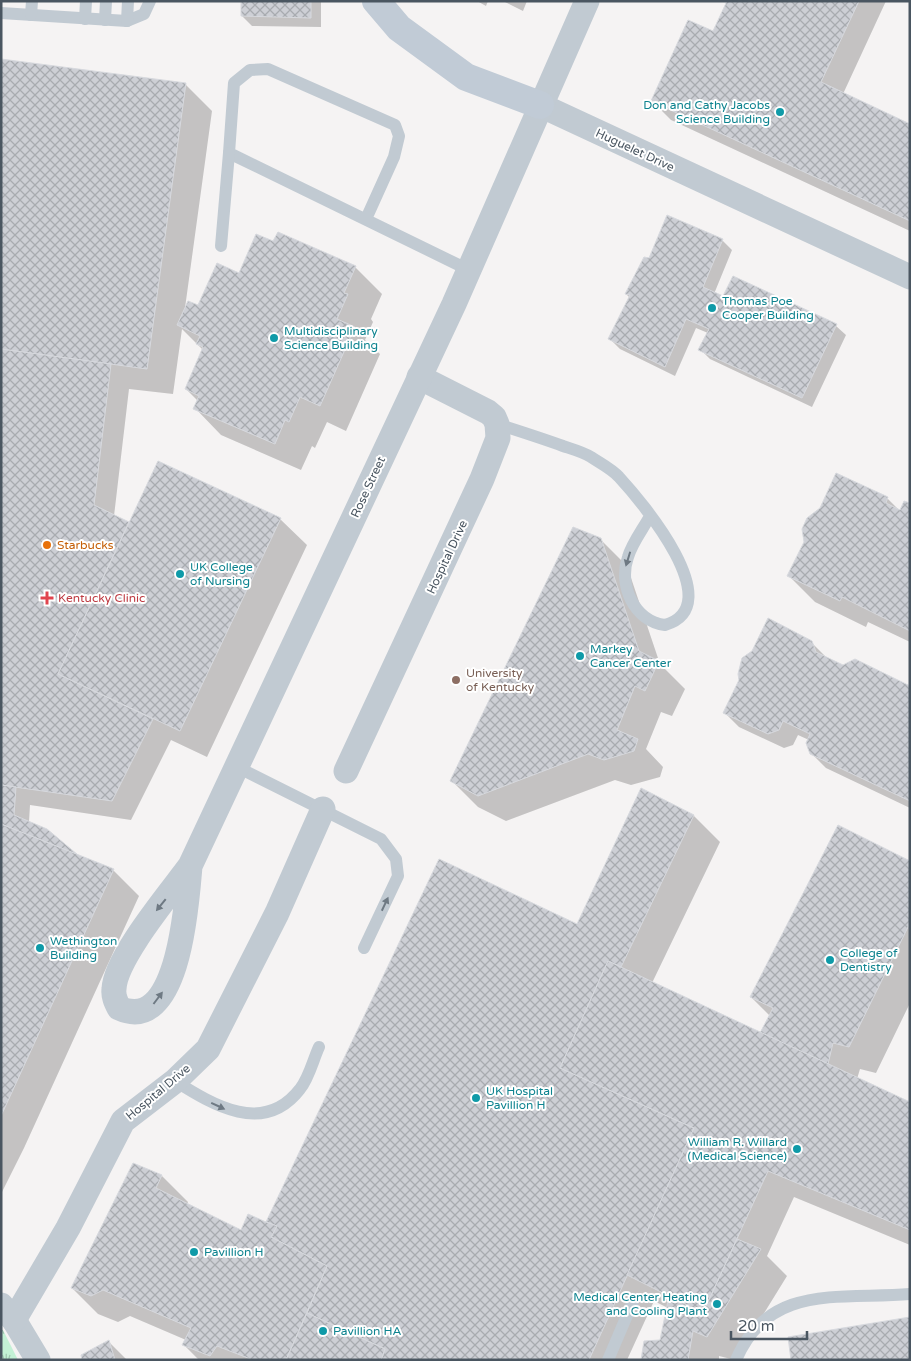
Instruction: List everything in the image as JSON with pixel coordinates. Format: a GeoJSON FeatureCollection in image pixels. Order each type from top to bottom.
{"type":"FeatureCollection","features":[{"type":"Feature","properties":{"kind":"street","name":"Huguelet Drive"},"geometry":{"type":"LineString","coordinates":[[376,1],[399,28],[466,76],[540,105],[910,277]]}},
{"type":"Feature","properties":{"kind":"street","name":"Rose Street"},"geometry":{"type":"LineString","coordinates":[[190,866],[420,377],[587,1]]}},
{"type":"Feature","properties":{"kind":"street"},"geometry":{"type":"LineString","coordinates":[[420,377],[488,412],[494,417],[497,424]]}},
{"type":"Feature","properties":{"kind":"street","name":"Hospital Drive"},"geometry":{"type":"LineString","coordinates":[[346,771],[475,496],[498,438],[497,424]]}},
{"type":"Feature","properties":{"kind":"street","name":"Hospital Drive"},"geometry":{"type":"LineString","coordinates":[[38,1360],[8,1312],[68,1228],[123,1121],[175,1081],[208,1049],[276,914],[323,810]]}},
{"type":"Feature","properties":{"kind":"street"},"geometry":{"type":"LineString","coordinates":[[190,866],[182,934],[167,984],[156,1002],[148,1009],[138,1013],[119,1008],[114,989],[123,964],[154,914],[190,866]]}},
{"type":"Feature","properties":{"kind":"lane"},"geometry":{"type":"LineString","coordinates":[[31,15],[32,1]]}},
{"type":"Feature","properties":{"kind":"lane"},"geometry":{"type":"LineString","coordinates":[[85,19],[86,1]]}},
{"type":"Feature","properties":{"kind":"lane"},"geometry":{"type":"LineString","coordinates":[[104,20],[106,1]]}},
{"type":"Feature","properties":{"kind":"lane"},"geometry":{"type":"LineString","coordinates":[[127,21],[128,1]]}},
{"type":"Feature","properties":{"kind":"lane"},"geometry":{"type":"LineString","coordinates":[[1,13],[127,21],[150,1]]}},
{"type":"Feature","properties":{"kind":"lane"},"geometry":{"type":"LineString","coordinates":[[221,246],[234,83],[250,70],[268,69],[395,126],[399,136],[394,157],[366,219]]}},
{"type":"Feature","properties":{"kind":"lane"},"geometry":{"type":"LineString","coordinates":[[229,153],[469,270]]}},
{"type":"Feature","properties":{"kind":"lane"},"geometry":{"type":"LineString","coordinates":[[497,424],[589,455],[618,476],[650,516],[681,565],[688,588],[689,600],[680,617],[665,625],[647,620],[639,613],[627,586],[626,565],[628,555],[650,516]]}},
{"type":"Feature","properties":{"kind":"lane"},"geometry":{"type":"LineString","coordinates":[[237,767],[380,839],[396,859],[398,876],[364,948]]}},
{"type":"Feature","properties":{"kind":"lane"},"geometry":{"type":"LineString","coordinates":[[175,1081],[204,1099],[232,1112],[243,1114],[267,1112],[286,1102],[301,1088],[319,1047]]}},
{"type":"Feature","properties":{"kind":"lane"},"geometry":{"type":"LineString","coordinates":[[736,1360],[752,1331],[791,1304],[815,1297],[910,1294]]}},
{"type":"Feature","properties":{"kind":"lane"},"geometry":{"type":"LineString","coordinates":[[608,1360],[634,1299]]}},
{"type":"Feature","properties":{"kind":"green space"},"geometry":{"type":"Polygon","coordinates":[[[1,1329],[3,1330],[18,1360],[1,1360],[1,1329]]]}},
{"type":"Feature","properties":{"kind":"building"},"geometry":{"type":"Polygon","coordinates":[[[241,1],[311,1],[311,18],[241,16],[241,1]]]}},
{"type":"Feature","properties":{"kind":"building","name":"Don and Cathy Jacobs Science Building"},"geometry":{"type":"Polygon","coordinates":[[[727,1],[859,1],[821,82],[910,124],[910,221],[651,101],[688,20],[713,31],[727,1]]]}},
{"type":"Feature","properties":{"kind":"building"},"geometry":{"type":"Polygon","coordinates":[[[1,59],[186,83],[147,369],[1,349],[1,59]]]}},
{"type":"Feature","properties":{"kind":"building","name":"Thomas Poe Cooper Building"},"geometry":{"type":"Polygon","coordinates":[[[667,215],[723,239],[703,287],[723,296],[733,276],[837,324],[802,398],[698,350],[709,329],[686,319],[665,367],[608,339],[630,295],[625,294],[644,257],[649,258],[667,215]]]}},
{"type":"Feature","properties":{"kind":"building","name":"Multidisciplinary Science Building"},"geometry":{"type":"Polygon","coordinates":[[[278,232],[356,266],[344,293],[348,294],[337,319],[355,327],[320,406],[300,397],[289,422],[285,420],[275,444],[193,409],[199,396],[185,389],[203,347],[196,344],[200,336],[177,325],[188,301],[198,305],[217,263],[239,273],[256,234],[273,241],[278,232]]]}},
{"type":"Feature","properties":{"kind":"building","name":"Kentucky Clinic"},"geometry":{"type":"Polygon","coordinates":[[[1,349],[111,364],[94,505],[129,522],[58,674],[153,719],[112,801],[1,785],[1,349]]]}},
{"type":"Feature","properties":{"kind":"building","name":"UK College of Nursing"},"geometry":{"type":"Polygon","coordinates":[[[158,461],[281,518],[180,731],[58,674],[158,461]]]}},
{"type":"Feature","properties":{"kind":"building"},"geometry":{"type":"Polygon","coordinates":[[[836,473],[888,497],[886,503],[900,510],[904,501],[910,503],[910,631],[842,597],[840,601],[787,576],[804,542],[802,529],[807,518],[820,508],[836,473]]]}},
{"type":"Feature","properties":{"kind":"building","name":"Markey Cancer Center"},"geometry":{"type":"Polygon","coordinates":[[[573,527],[601,538],[639,651],[659,661],[645,691],[635,686],[617,730],[638,739],[634,751],[604,760],[588,754],[478,796],[450,781],[573,527]]]}},
{"type":"Feature","properties":{"kind":"building"},"geometry":{"type":"Polygon","coordinates":[[[768,618],[812,641],[816,652],[843,665],[855,659],[910,686],[910,801],[810,754],[806,743],[810,734],[783,721],[779,730],[768,734],[723,713],[739,680],[738,674],[742,658],[752,651],[768,618]]]}},
{"type":"Feature","properties":{"kind":"building"},"geometry":{"type":"Polygon","coordinates":[[[1,785],[16,787],[14,815],[47,829],[78,855],[1,824],[1,785]]]}},
{"type":"Feature","properties":{"kind":"building","name":"UK Hospital Pavillion H"},"geometry":{"type":"Polygon","coordinates":[[[641,788],[694,815],[621,967],[608,961],[560,1068],[694,1128],[589,1360],[381,1360],[385,1349],[307,1313],[327,1266],[271,1237],[277,1226],[266,1222],[439,859],[577,924],[641,788]]]}},
{"type":"Feature","properties":{"kind":"building","name":"Wethington Building"},"geometry":{"type":"Polygon","coordinates":[[[1,824],[114,869],[1,1116],[1,824]]]}},
{"type":"Feature","properties":{"kind":"building","name":"College of Dentistry"},"geometry":{"type":"Polygon","coordinates":[[[838,825],[910,861],[910,923],[849,1047],[833,1043],[828,1064],[760,1033],[773,1008],[750,997],[838,825]]]}},
{"type":"Feature","properties":{"kind":"building","name":"William R. Willard (Medical Science)"},"geometry":{"type":"Polygon","coordinates":[[[608,961],[910,1102],[910,1230],[768,1171],[703,1313],[627,1275],[694,1128],[560,1068],[608,961]]]}},
{"type":"Feature","properties":{"kind":"building","name":"Pavillion H"},"geometry":{"type":"Polygon","coordinates":[[[133,1163],[162,1175],[156,1188],[241,1230],[248,1214],[277,1226],[271,1237],[327,1266],[286,1360],[253,1360],[217,1346],[210,1356],[182,1345],[191,1328],[103,1290],[91,1296],[71,1288],[133,1163]]]}},
{"type":"Feature","properties":{"kind":"building","name":"Medical Center Heating and Cooling Plant"},"geometry":{"type":"Polygon","coordinates":[[[737,1239],[761,1249],[707,1337],[693,1331],[688,1360],[641,1360],[644,1341],[660,1340],[669,1296],[703,1313],[737,1239]]]}},
{"type":"Feature","properties":{"kind":"building","name":"Pavillion HA"},"geometry":{"type":"Polygon","coordinates":[[[307,1313],[385,1349],[381,1360],[286,1360],[307,1313]]]}},
{"type":"Feature","properties":{"kind":"building"},"geometry":{"type":"Polygon","coordinates":[[[910,1317],[910,1360],[791,1360],[788,1337],[910,1317]]]}},
{"type":"Feature","properties":{"kind":"building"},"geometry":{"type":"Polygon","coordinates":[[[109,1340],[115,1360],[82,1360],[81,1355],[109,1340]]]}},
{"type":"Feature","properties":{"kind":"place","name":"Don and Cathy Jacobs Science Building"},"geometry":{"type":"Point","coordinates":[780,112]}},
{"type":"Feature","properties":{"kind":"place","name":"Thomas Poe Cooper Building"},"geometry":{"type":"Point","coordinates":[712,308]}},
{"type":"Feature","properties":{"kind":"place","name":"Multidisciplinary Science Building"},"geometry":{"type":"Point","coordinates":[274,338]}},
{"type":"Feature","properties":{"kind":"place","name":"Starbucks"},"geometry":{"type":"Point","coordinates":[47,545]}},
{"type":"Feature","properties":{"kind":"place","name":"UK College of Nursing"},"geometry":{"type":"Point","coordinates":[180,574]}},
{"type":"Feature","properties":{"kind":"place","name":"Kentucky Clinic"},"geometry":{"type":"Point","coordinates":[47,598]}},
{"type":"Feature","properties":{"kind":"place","name":"Markey Cancer Center"},"geometry":{"type":"Point","coordinates":[580,656]}},
{"type":"Feature","properties":{"kind":"place","name":"University of Kentucky"},"geometry":{"type":"Point","coordinates":[456,680]}},
{"type":"Feature","properties":{"kind":"place","name":"Wethington Building"},"geometry":{"type":"Point","coordinates":[40,948]}},
{"type":"Feature","properties":{"kind":"place","name":"College of Dentistry"},"geometry":{"type":"Point","coordinates":[830,960]}},
{"type":"Feature","properties":{"kind":"place","name":"UK Hospital Pavillion H"},"geometry":{"type":"Point","coordinates":[476,1098]}},
{"type":"Feature","properties":{"kind":"place","name":"William R. Willard (Medical Science)"},"geometry":{"type":"Point","coordinates":[797,1149]}},
{"type":"Feature","properties":{"kind":"place","name":"Pavillion H"},"geometry":{"type":"Point","coordinates":[194,1252]}},
{"type":"Feature","properties":{"kind":"place","name":"Medical Center Heating and Cooling Plant"},"geometry":{"type":"Point","coordinates":[717,1304]}},
{"type":"Feature","properties":{"kind":"place","name":"Pavillion HA"},"geometry":{"type":"Point","coordinates":[323,1331]}}]}
